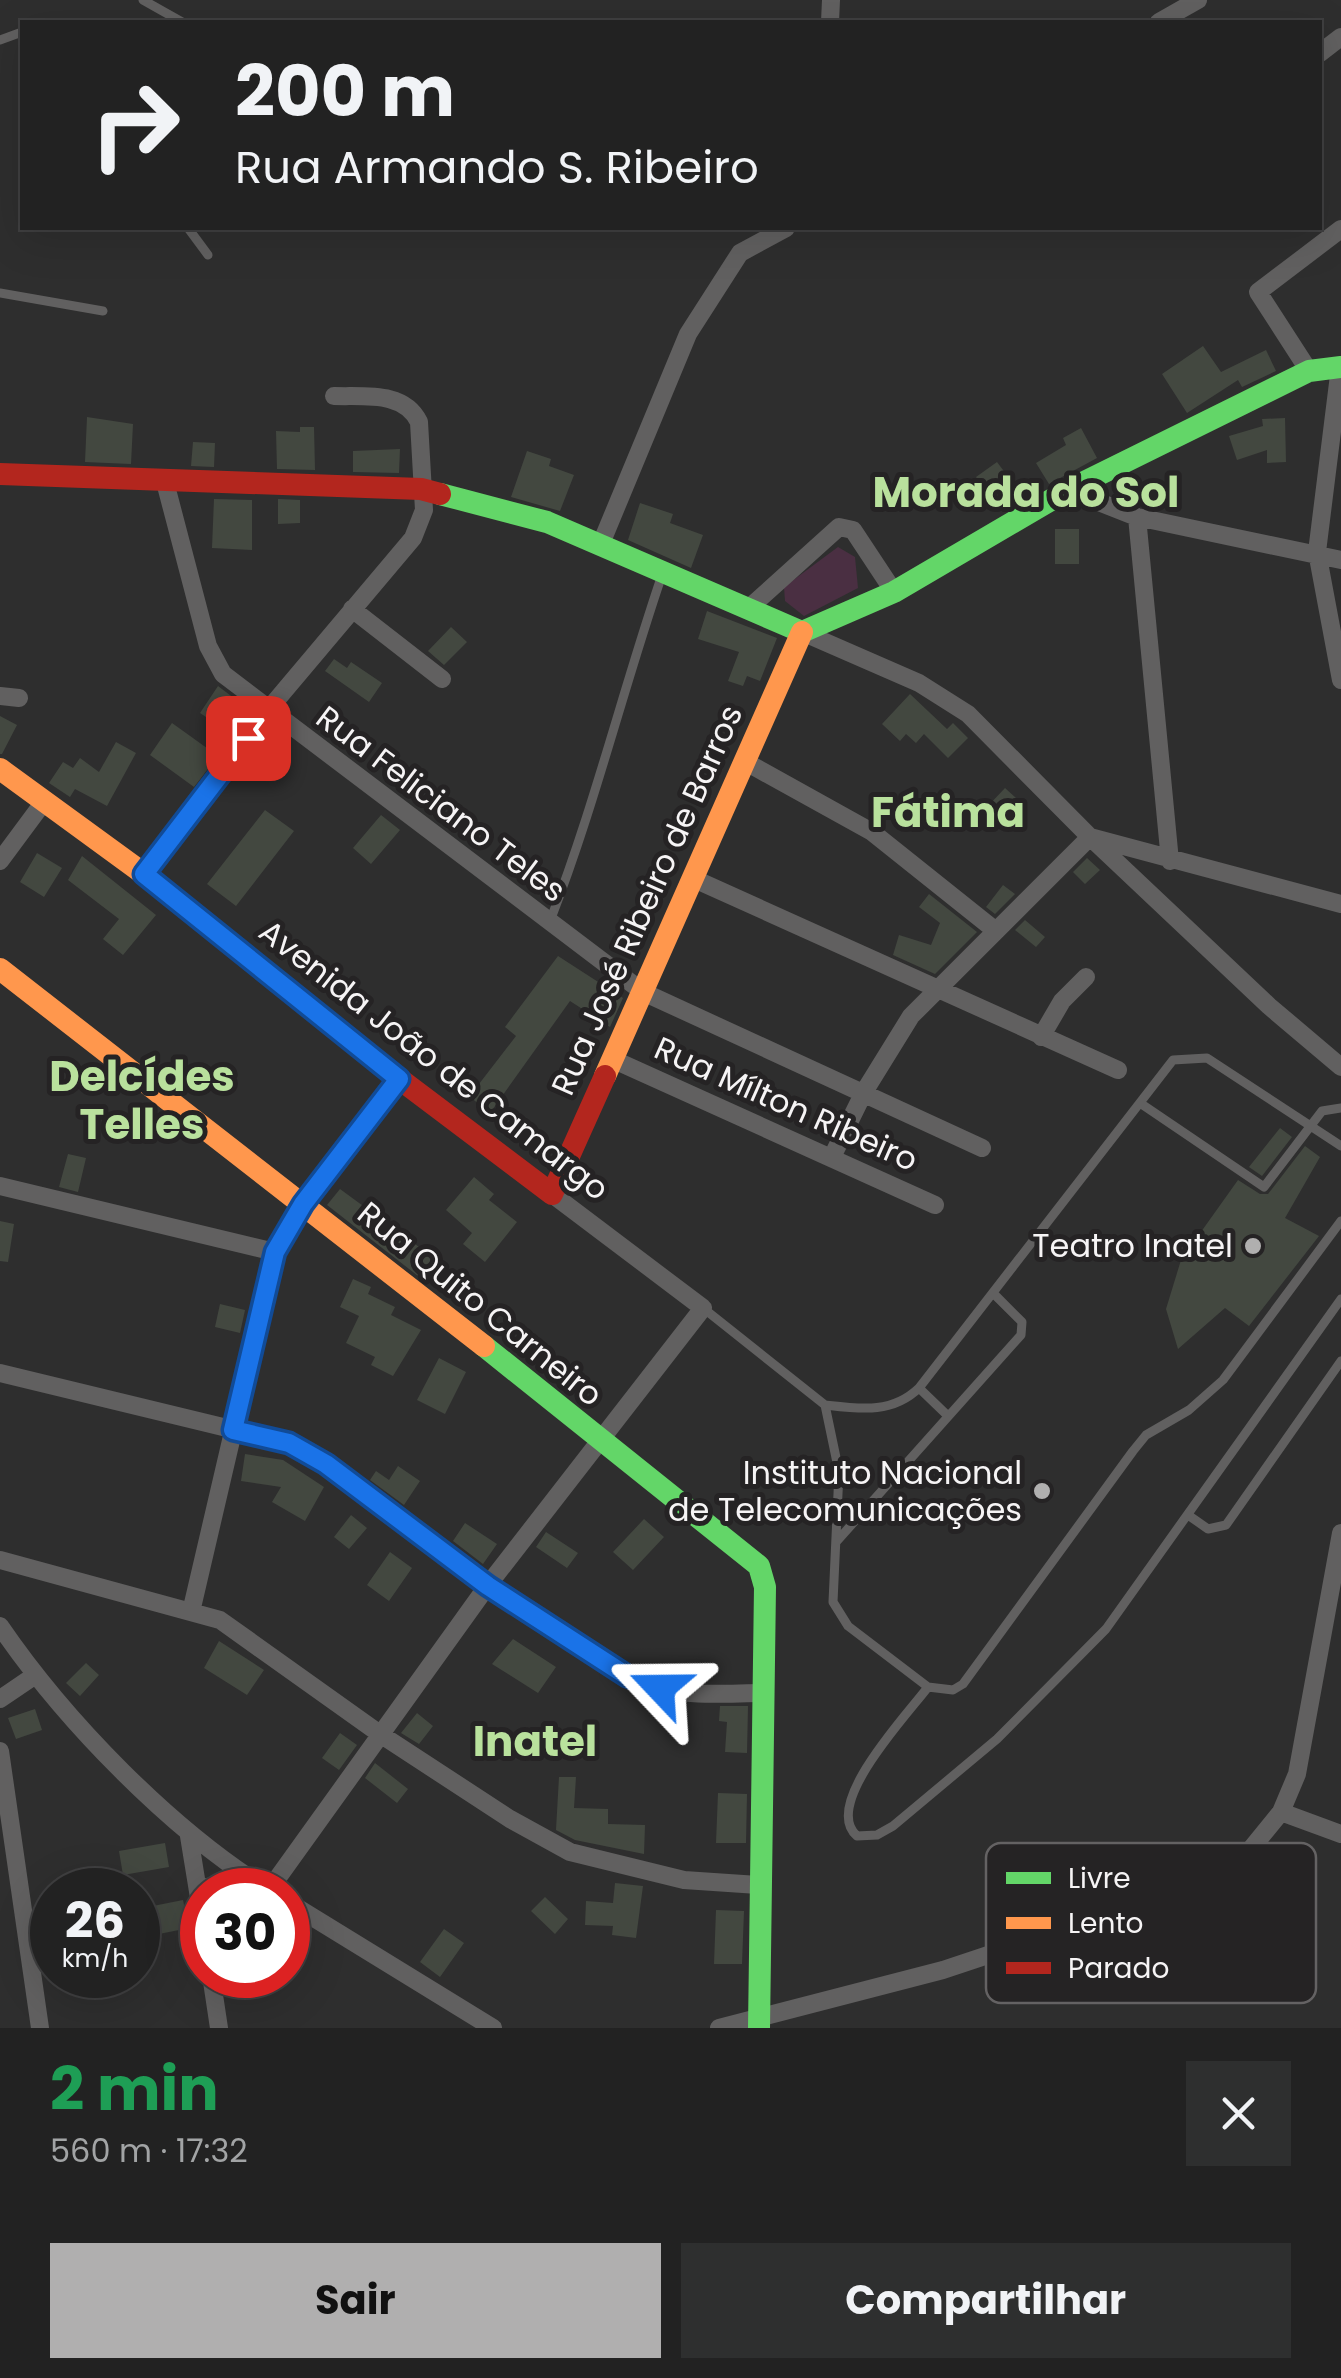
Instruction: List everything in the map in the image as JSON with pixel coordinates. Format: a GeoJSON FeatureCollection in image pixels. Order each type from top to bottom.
{"type":"FeatureCollection","features":[{"type":"Feature","properties":{"kind":"main road"},"geometry":{"type":"LineString","coordinates":[[0,474],[421,490],[523,513],[802,632],[894,592],[1068,490],[1309,372],[1341,367]]}},
{"type":"Feature","properties":{"kind":"main road","name":"Rua José Ribeiro de Barros"},"geometry":{"type":"LineString","coordinates":[[552,1194],[802,632]]}},
{"type":"Feature","properties":{"kind":"main road","name":"Avenida João de Camargo"},"geometry":{"type":"LineString","coordinates":[[0,770],[144,874],[399,1079],[552,1194]]}},
{"type":"Feature","properties":{"kind":"main road","name":"Rua Quito Carneiro"},"geometry":{"type":"LineString","coordinates":[[0,969],[601,1442],[743,1549],[758,1566],[764,1587],[764,1692]]}},
{"type":"Feature","properties":{"kind":"main road"},"geometry":{"type":"LineString","coordinates":[[759,2022],[758,1885],[764,1692]]}},
{"type":"Feature","properties":{"kind":"street"},"geometry":{"type":"LineString","coordinates":[[1162,20],[1198,0]]}},
{"type":"Feature","properties":{"kind":"street"},"geometry":{"type":"LineString","coordinates":[[1309,372],[1258,292],[1341,229]]}},
{"type":"Feature","properties":{"kind":"street"},"geometry":{"type":"LineString","coordinates":[[600,546],[688,334],[740,253],[782,230]]}},
{"type":"Feature","properties":{"kind":"street"},"geometry":{"type":"LineString","coordinates":[[1341,367],[1317,552],[1341,680]]}},
{"type":"Feature","properties":{"kind":"street"},"geometry":{"type":"LineString","coordinates":[[144,874],[268,710],[413,538],[424,510],[420,422],[413,409],[392,399],[334,396]]}},
{"type":"Feature","properties":{"kind":"street","name":"Rua Feliciano Teles"},"geometry":{"type":"LineString","coordinates":[[165,482],[208,646],[222,674],[643,992],[982,1148]]}},
{"type":"Feature","properties":{"kind":"street"},"geometry":{"type":"LineString","coordinates":[[1068,490],[1137,517],[1341,560]]}},
{"type":"Feature","properties":{"kind":"street"},"geometry":{"type":"LineString","coordinates":[[1137,517],[1170,861]]}},
{"type":"Feature","properties":{"kind":"street"},"geometry":{"type":"LineString","coordinates":[[748,609],[839,528],[853,530],[894,592]]}},
{"type":"Feature","properties":{"kind":"street"},"geometry":{"type":"LineString","coordinates":[[352,608],[442,679]]}},
{"type":"Feature","properties":{"kind":"street"},"geometry":{"type":"LineString","coordinates":[[802,632],[947,699],[968,714],[1090,837],[1340,1061]]}},
{"type":"Feature","properties":{"kind":"street"},"geometry":{"type":"LineString","coordinates":[[744,761],[872,832],[996,931]]}},
{"type":"Feature","properties":{"kind":"street"},"geometry":{"type":"LineString","coordinates":[[0,861],[43,803]]}},
{"type":"Feature","properties":{"kind":"street"},"geometry":{"type":"LineString","coordinates":[[1090,837],[1341,904]]}},
{"type":"Feature","properties":{"kind":"street"},"geometry":{"type":"LineString","coordinates":[[833,1156],[864,1092],[911,1016],[1090,837]]}},
{"type":"Feature","properties":{"kind":"street"},"geometry":{"type":"LineString","coordinates":[[692,878],[1118,1070]]}},
{"type":"Feature","properties":{"kind":"street"},"geometry":{"type":"LineString","coordinates":[[1041,1037],[1056,1010],[1086,977]]}},
{"type":"Feature","properties":{"kind":"street","name":"Rua Mílton Ribeiro"},"geometry":{"type":"LineString","coordinates":[[612,1059],[934,1205]]}},
{"type":"Feature","properties":{"kind":"street"},"geometry":{"type":"LineString","coordinates":[[192,1612],[275,1252],[303,1204],[399,1079]]}},
{"type":"Feature","properties":{"kind":"street"},"geometry":{"type":"LineString","coordinates":[[0,1186],[275,1252]]}},
{"type":"Feature","properties":{"kind":"street","name":"Avenida João de Camargo"},"geometry":{"type":"LineString","coordinates":[[552,1194],[703,1308]]}},
{"type":"Feature","properties":{"kind":"street"},"geometry":{"type":"LineString","coordinates":[[284,1868],[488,1586],[703,1308]]}},
{"type":"Feature","properties":{"kind":"street"},"geometry":{"type":"LineString","coordinates":[[0,1373],[289,1443],[326,1464],[488,1586],[627,1676],[660,1688],[698,1694],[764,1692]]}},
{"type":"Feature","properties":{"kind":"street"},"geometry":{"type":"LineString","coordinates":[[1256,1843],[1281,1812],[1304,1747],[1341,1534]]}},
{"type":"Feature","properties":{"kind":"street"},"geometry":{"type":"LineString","coordinates":[[0,1560],[220,1620],[380,1734],[510,1819],[570,1852],[684,1880],[758,1885]]}},
{"type":"Feature","properties":{"kind":"street"},"geometry":{"type":"LineString","coordinates":[[0,1626],[34,1676],[189,1836],[234,1868]]}},
{"type":"Feature","properties":{"kind":"street"},"geometry":{"type":"LineString","coordinates":[[0,1699],[34,1676]]}},
{"type":"Feature","properties":{"kind":"street"},"geometry":{"type":"LineString","coordinates":[[0,1751],[40,2028]]}},
{"type":"Feature","properties":{"kind":"street"},"geometry":{"type":"LineString","coordinates":[[1281,1812],[1341,1834]]}},
{"type":"Feature","properties":{"kind":"street"},"geometry":{"type":"LineString","coordinates":[[189,1836],[194,1868]]}},
{"type":"Feature","properties":{"kind":"street"},"geometry":{"type":"LineString","coordinates":[[310,1916],[493,2028]]}},
{"type":"Feature","properties":{"kind":"street"},"geometry":{"type":"LineString","coordinates":[[718,2028],[759,2022],[986,1956]]}},
{"type":"Feature","properties":{"kind":"street"},"geometry":{"type":"LineString","coordinates":[[214,1998],[219,2028]]}},
{"type":"Feature","properties":{"kind":"lane"},"geometry":{"type":"LineString","coordinates":[[143,0],[178,20]]}},
{"type":"Feature","properties":{"kind":"lane"},"geometry":{"type":"LineString","coordinates":[[189,230],[208,255]]}},
{"type":"Feature","properties":{"kind":"lane"},"geometry":{"type":"LineString","coordinates":[[0,293],[103,311]]}},
{"type":"Feature","properties":{"kind":"lane"},"geometry":{"type":"LineString","coordinates":[[549,923],[579,846],[618,704],[663,572]]}},
{"type":"Feature","properties":{"kind":"lane"},"geometry":{"type":"LineString","coordinates":[[1341,1146],[1208,1058],[1173,1060],[995,1295],[919,1388],[900,1403],[881,1409],[826,1406],[839,1472],[838,1542],[832,1586],[839,1615],[928,1688],[953,1690],[964,1684],[1133,1451],[1158,1426],[1209,1395],[1341,1222]]}},
{"type":"Feature","properties":{"kind":"lane"},"geometry":{"type":"LineString","coordinates":[[1140,1102],[1264,1187],[1322,1111],[1341,1108]]}},
{"type":"Feature","properties":{"kind":"lane"},"geometry":{"type":"LineString","coordinates":[[838,1542],[1021,1335],[1022,1322],[995,1295]]}},
{"type":"Feature","properties":{"kind":"lane"},"geometry":{"type":"LineString","coordinates":[[928,1688],[852,1789],[846,1816],[857,1836],[877,1835],[893,1826],[1039,1700],[1106,1629],[1341,1299]]}},
{"type":"Feature","properties":{"kind":"lane","name":"Avenida João de Camargo"},"geometry":{"type":"LineString","coordinates":[[703,1308],[826,1406]]}},
{"type":"Feature","properties":{"kind":"lane"},"geometry":{"type":"LineString","coordinates":[[1329,1316],[1341,1325]]}},
{"type":"Feature","properties":{"kind":"lane"},"geometry":{"type":"LineString","coordinates":[[1188,1516],[1208,1529],[1226,1525],[1341,1362]]}},
{"type":"Feature","properties":{"kind":"lane"},"geometry":{"type":"LineString","coordinates":[[919,1388],[947,1415]]}},
{"type":"Feature","properties":{"kind":"shaded area"},"geometry":{"type":"Polygon","coordinates":[[[838,547],[855,557],[858,588],[804,616],[785,601],[784,587],[838,547]]]}},
{"type":"Feature","properties":{"kind":"building"},"geometry":{"type":"Polygon","coordinates":[[[1203,346],[1221,372],[1266,350],[1276,371],[1242,387],[1238,380],[1187,413],[1162,374],[1203,346]]]}},
{"type":"Feature","properties":{"kind":"building"},"geometry":{"type":"Polygon","coordinates":[[[87,417],[133,424],[131,464],[85,462],[87,417]]]}},
{"type":"Feature","properties":{"kind":"building"},"geometry":{"type":"Polygon","coordinates":[[[1285,418],[1286,462],[1267,463],[1267,450],[1237,460],[1229,436],[1263,426],[1262,419],[1285,418]]]}},
{"type":"Feature","properties":{"kind":"building"},"geometry":{"type":"Polygon","coordinates":[[[300,427],[314,427],[315,470],[277,469],[276,431],[300,432],[300,427]]]}},
{"type":"Feature","properties":{"kind":"building"},"geometry":{"type":"Polygon","coordinates":[[[1081,428],[1097,458],[1049,484],[1036,463],[1066,445],[1063,438],[1081,428]]]}},
{"type":"Feature","properties":{"kind":"building"},"geometry":{"type":"Polygon","coordinates":[[[193,442],[215,443],[214,467],[191,466],[193,442]]]}},
{"type":"Feature","properties":{"kind":"building"},"geometry":{"type":"Polygon","coordinates":[[[400,449],[399,473],[353,472],[353,451],[400,449]]]}},
{"type":"Feature","properties":{"kind":"building"},"geometry":{"type":"Polygon","coordinates":[[[527,451],[551,459],[549,466],[574,475],[560,511],[511,497],[527,451]]]}},
{"type":"Feature","properties":{"kind":"building"},"geometry":{"type":"Polygon","coordinates":[[[997,462],[1024,498],[1001,512],[976,477],[997,462]]]}},
{"type":"Feature","properties":{"kind":"building"},"geometry":{"type":"Polygon","coordinates":[[[214,499],[252,500],[252,550],[212,548],[214,499]]]}},
{"type":"Feature","properties":{"kind":"building"},"geometry":{"type":"Polygon","coordinates":[[[278,499],[300,500],[300,523],[278,524],[278,499]]]}},
{"type":"Feature","properties":{"kind":"building"},"geometry":{"type":"Polygon","coordinates":[[[640,503],[673,514],[670,523],[703,535],[691,568],[628,540],[640,503]]]}},
{"type":"Feature","properties":{"kind":"building"},"geometry":{"type":"Polygon","coordinates":[[[1055,529],[1079,529],[1079,564],[1055,564],[1055,529]]]}},
{"type":"Feature","properties":{"kind":"building"},"geometry":{"type":"Polygon","coordinates":[[[707,611],[777,638],[760,681],[747,676],[743,686],[728,681],[739,652],[698,639],[707,611]]]}},
{"type":"Feature","properties":{"kind":"building"},"geometry":{"type":"Polygon","coordinates":[[[451,627],[467,642],[444,665],[428,651],[451,627]]]}},
{"type":"Feature","properties":{"kind":"building"},"geometry":{"type":"Polygon","coordinates":[[[334,659],[347,668],[351,662],[382,683],[369,702],[325,671],[334,659]]]}},
{"type":"Feature","properties":{"kind":"building"},"geometry":{"type":"Polygon","coordinates":[[[218,686],[251,711],[233,735],[200,713],[218,686]]]}},
{"type":"Feature","properties":{"kind":"building"},"geometry":{"type":"Polygon","coordinates":[[[910,694],[947,729],[953,723],[968,738],[948,758],[924,734],[916,743],[906,734],[900,741],[882,724],[910,694]]]}},
{"type":"Feature","properties":{"kind":"building"},"geometry":{"type":"Polygon","coordinates":[[[0,716],[17,725],[2,754],[0,754],[0,716]]]}},
{"type":"Feature","properties":{"kind":"building"},"geometry":{"type":"Polygon","coordinates":[[[172,723],[218,756],[194,787],[150,755],[172,723]]]}},
{"type":"Feature","properties":{"kind":"building"},"geometry":{"type":"Polygon","coordinates":[[[116,742],[136,753],[107,806],[75,789],[70,797],[49,783],[63,762],[73,768],[80,758],[99,772],[116,742]]]}},
{"type":"Feature","properties":{"kind":"building"},"geometry":{"type":"Polygon","coordinates":[[[1005,788],[1016,798],[997,818],[986,808],[1005,788]]]}},
{"type":"Feature","properties":{"kind":"building"},"geometry":{"type":"Polygon","coordinates":[[[265,810],[294,831],[236,906],[207,884],[265,810]]]}},
{"type":"Feature","properties":{"kind":"building"},"geometry":{"type":"Polygon","coordinates":[[[381,815],[400,830],[371,864],[353,848],[381,815]]]}},
{"type":"Feature","properties":{"kind":"building"},"geometry":{"type":"Polygon","coordinates":[[[37,853],[62,868],[44,897],[20,882],[37,853]]]}},
{"type":"Feature","properties":{"kind":"building"},"geometry":{"type":"Polygon","coordinates":[[[82,856],[156,915],[123,955],[103,939],[119,919],[68,880],[82,856]]]}},
{"type":"Feature","properties":{"kind":"building"},"geometry":{"type":"Polygon","coordinates":[[[1087,858],[1100,870],[1085,884],[1073,872],[1087,858]]]}},
{"type":"Feature","properties":{"kind":"building"},"geometry":{"type":"Polygon","coordinates":[[[1003,885],[1015,894],[995,914],[986,907],[1003,885]]]}},
{"type":"Feature","properties":{"kind":"building"},"geometry":{"type":"Polygon","coordinates":[[[929,894],[977,932],[935,974],[893,955],[899,935],[931,945],[940,923],[919,907],[929,894]]]}},
{"type":"Feature","properties":{"kind":"building"},"geometry":{"type":"Polygon","coordinates":[[[1025,920],[1045,937],[1036,947],[1015,930],[1025,920]]]}},
{"type":"Feature","properties":{"kind":"building"},"geometry":{"type":"Polygon","coordinates":[[[558,956],[623,998],[610,1027],[570,1001],[490,1113],[464,1092],[474,1080],[479,1084],[516,1036],[505,1027],[558,956]]]}},
{"type":"Feature","properties":{"kind":"building"},"geometry":{"type":"Polygon","coordinates":[[[1280,1128],[1292,1137],[1262,1176],[1249,1167],[1280,1128]]]}},
{"type":"Feature","properties":{"kind":"building","name":"Teatro Inatel"},"geometry":{"type":"Polygon","coordinates":[[[1305,1146],[1320,1157],[1285,1218],[1319,1236],[1249,1326],[1225,1308],[1178,1349],[1166,1309],[1181,1260],[1238,1180],[1260,1194],[1268,1194],[1305,1146]]]}},
{"type":"Feature","properties":{"kind":"building"},"geometry":{"type":"Polygon","coordinates":[[[68,1154],[86,1158],[78,1192],[59,1187],[68,1154]]]}},
{"type":"Feature","properties":{"kind":"building"},"geometry":{"type":"Polygon","coordinates":[[[474,1177],[494,1194],[489,1200],[517,1222],[485,1262],[463,1244],[472,1233],[446,1210],[474,1177]]]}},
{"type":"Feature","properties":{"kind":"building"},"geometry":{"type":"Polygon","coordinates":[[[340,1189],[441,1263],[427,1283],[327,1205],[340,1189]]]}},
{"type":"Feature","properties":{"kind":"building"},"geometry":{"type":"Polygon","coordinates":[[[0,1221],[14,1224],[8,1262],[0,1261],[0,1221]]]}},
{"type":"Feature","properties":{"kind":"building"},"geometry":{"type":"Polygon","coordinates":[[[353,1279],[371,1287],[368,1294],[395,1307],[391,1315],[421,1330],[393,1376],[371,1365],[375,1357],[346,1343],[359,1316],[340,1307],[353,1279]]]}},
{"type":"Feature","properties":{"kind":"building"},"geometry":{"type":"Polygon","coordinates":[[[220,1304],[245,1310],[240,1333],[215,1327],[220,1304]]]}},
{"type":"Feature","properties":{"kind":"building"},"geometry":{"type":"Polygon","coordinates":[[[439,1358],[466,1372],[445,1414],[417,1400],[439,1358]]]}},
{"type":"Feature","properties":{"kind":"building"},"geometry":{"type":"Polygon","coordinates":[[[245,1454],[283,1460],[324,1487],[305,1521],[272,1502],[281,1487],[241,1481],[245,1454]]]}},
{"type":"Feature","properties":{"kind":"building"},"geometry":{"type":"Polygon","coordinates":[[[398,1466],[420,1481],[404,1505],[370,1480],[376,1471],[389,1480],[398,1466]]]}},
{"type":"Feature","properties":{"kind":"building"},"geometry":{"type":"Polygon","coordinates":[[[351,1515],[367,1528],[349,1549],[334,1537],[351,1515]]]}},
{"type":"Feature","properties":{"kind":"building"},"geometry":{"type":"Polygon","coordinates":[[[644,1519],[664,1537],[633,1570],[613,1552],[644,1519]]]}},
{"type":"Feature","properties":{"kind":"building"},"geometry":{"type":"Polygon","coordinates":[[[465,1523],[497,1544],[483,1564],[453,1541],[465,1523]]]}},
{"type":"Feature","properties":{"kind":"building"},"geometry":{"type":"Polygon","coordinates":[[[546,1532],[578,1553],[567,1568],[536,1547],[546,1532]]]}},
{"type":"Feature","properties":{"kind":"building"},"geometry":{"type":"Polygon","coordinates":[[[390,1552],[412,1568],[389,1601],[367,1585],[390,1552]]]}},
{"type":"Feature","properties":{"kind":"building"},"geometry":{"type":"Polygon","coordinates":[[[513,1639],[556,1667],[538,1693],[492,1664],[513,1639]]]}},
{"type":"Feature","properties":{"kind":"building"},"geometry":{"type":"Polygon","coordinates":[[[219,1641],[264,1670],[247,1695],[204,1668],[219,1641]]]}},
{"type":"Feature","properties":{"kind":"building"},"geometry":{"type":"Polygon","coordinates":[[[86,1663],[99,1675],[80,1696],[66,1683],[86,1663]]]}},
{"type":"Feature","properties":{"kind":"building"},"geometry":{"type":"Polygon","coordinates":[[[720,1706],[748,1706],[747,1753],[725,1752],[727,1722],[719,1721],[720,1706]]]}},
{"type":"Feature","properties":{"kind":"building"},"geometry":{"type":"Polygon","coordinates":[[[35,1709],[42,1730],[16,1739],[8,1718],[35,1709]]]}},
{"type":"Feature","properties":{"kind":"building"},"geometry":{"type":"Polygon","coordinates":[[[417,1713],[433,1726],[419,1744],[401,1733],[417,1713]]]}},
{"type":"Feature","properties":{"kind":"building"},"geometry":{"type":"Polygon","coordinates":[[[340,1733],[357,1745],[339,1770],[322,1758],[340,1733]]]}},
{"type":"Feature","properties":{"kind":"building"},"geometry":{"type":"Polygon","coordinates":[[[375,1763],[408,1789],[397,1803],[365,1778],[375,1763]]]}},
{"type":"Feature","properties":{"kind":"building"},"geometry":{"type":"Polygon","coordinates":[[[559,1777],[576,1777],[574,1808],[608,1809],[608,1824],[645,1825],[644,1854],[575,1840],[556,1830],[559,1777]]]}},
{"type":"Feature","properties":{"kind":"building"},"geometry":{"type":"Polygon","coordinates":[[[718,1793],[747,1794],[746,1843],[716,1843],[718,1793]]]}},
{"type":"Feature","properties":{"kind":"building"},"geometry":{"type":"Polygon","coordinates":[[[165,1843],[169,1867],[122,1868],[119,1851],[165,1843]]]}},
{"type":"Feature","properties":{"kind":"building"},"geometry":{"type":"Polygon","coordinates":[[[615,1883],[643,1886],[636,1938],[612,1935],[613,1926],[585,1925],[586,1901],[613,1903],[615,1883]]]}},
{"type":"Feature","properties":{"kind":"building"},"geometry":{"type":"Polygon","coordinates":[[[545,1897],[568,1919],[555,1934],[531,1911],[545,1897]]]}},
{"type":"Feature","properties":{"kind":"building"},"geometry":{"type":"Polygon","coordinates":[[[180,1901],[180,1930],[160,1934],[160,1905],[180,1901]]]}},
{"type":"Feature","properties":{"kind":"building"},"geometry":{"type":"Polygon","coordinates":[[[716,1910],[744,1911],[742,1964],[714,1964],[716,1910]]]}},
{"type":"Feature","properties":{"kind":"building"},"geometry":{"type":"Polygon","coordinates":[[[444,1929],[464,1943],[440,1977],[420,1962],[444,1929]]]}},
{"type":"Feature","properties":{"kind":"traffic: fast"},"geometry":{"type":"LineString","coordinates":[[802,632],[894,592],[1068,490],[1309,371],[1341,367]]}},
{"type":"Feature","properties":{"kind":"traffic: fast"},"geometry":{"type":"LineString","coordinates":[[440,494],[547,522],[802,632]]}},
{"type":"Feature","properties":{"kind":"traffic: fast"},"geometry":{"type":"LineString","coordinates":[[484,1346],[759,1566],[765,1587],[759,2028]]}},
{"type":"Feature","properties":{"kind":"traffic: slow"},"geometry":{"type":"LineString","coordinates":[[605,1076],[802,632]]}},
{"type":"Feature","properties":{"kind":"traffic: slow"},"geometry":{"type":"LineString","coordinates":[[0,769],[144,874],[389,1071]]}},
{"type":"Feature","properties":{"kind":"traffic: slow"},"geometry":{"type":"LineString","coordinates":[[0,969],[484,1346]]}},
{"type":"Feature","properties":{"kind":"traffic: jam"},"geometry":{"type":"LineString","coordinates":[[0,474],[421,489],[440,494]]}},
{"type":"Feature","properties":{"kind":"traffic: jam"},"geometry":{"type":"LineString","coordinates":[[389,1071],[552,1194],[605,1076]]}},
{"type":"Feature","properties":{"kind":"place","name":"Teatro Inatel"},"geometry":{"type":"Point","coordinates":[1253,1246]}},
{"type":"Feature","properties":{"kind":"place","name":"Instituto Nacional de Telecomunicações"},"geometry":{"type":"Point","coordinates":[1042,1491]}},
{"type":"Feature","properties":{"kind":"district","name":"Morada do Sol"},"geometry":{"type":"Point","coordinates":[1026,492]}},
{"type":"Feature","properties":{"kind":"district","name":"Fátima"},"geometry":{"type":"Point","coordinates":[948,812]}},
{"type":"Feature","properties":{"kind":"district","name":"Delcídes Telles"},"geometry":{"type":"Point","coordinates":[142,1100]}},
{"type":"Feature","properties":{"kind":"district","name":"Inatel"},"geometry":{"type":"Point","coordinates":[535,1741]}},
{"type":"Feature","properties":{"kind":"route"},"geometry":{"type":"LineString","coordinates":[[248,738],[144,874],[399,1079],[303,1204],[275,1252],[233,1430],[289,1443],[326,1464],[488,1586],[627,1676],[660,1688]]}}]}
